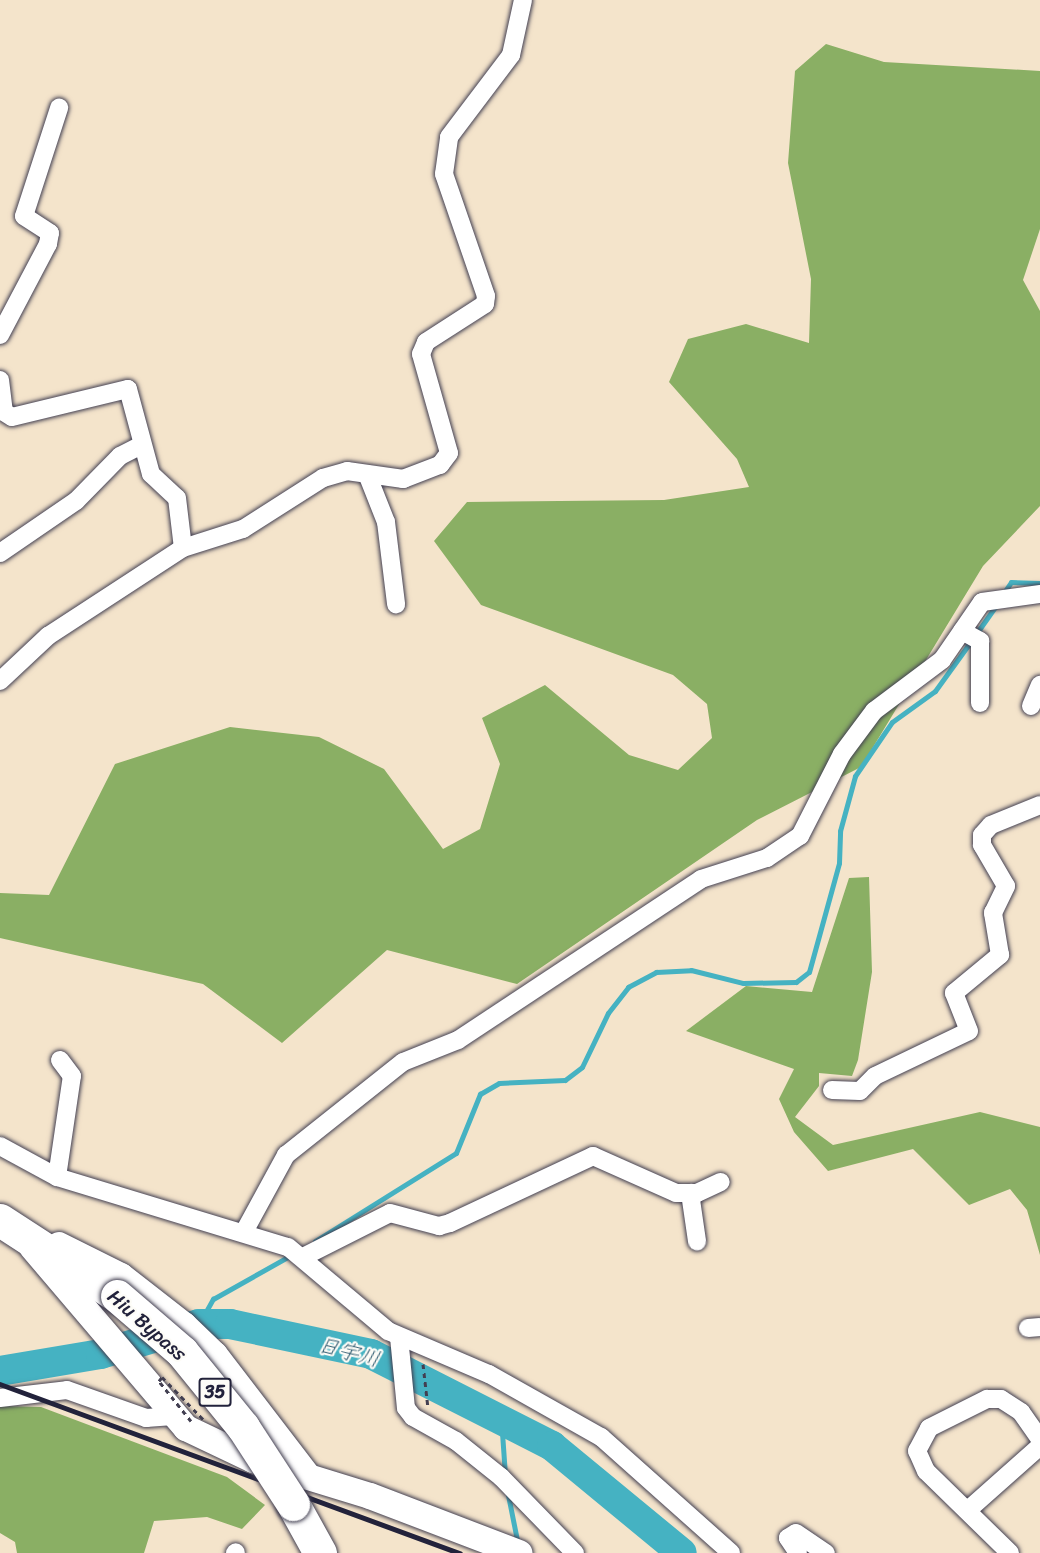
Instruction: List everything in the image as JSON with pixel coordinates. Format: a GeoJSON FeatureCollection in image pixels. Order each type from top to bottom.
{"type":"FeatureCollection","features":[{"type":"Feature","properties":{"kind":"highway","name":"Hiu Bypass"},"geometry":{"type":"LineString","coordinates":[[8,1225],[117,1296],[182,1352],[243,1427],[293,1504],[320,1553]]}},
{"type":"Feature","properties":{"kind":"street"},"geometry":{"type":"LineString","coordinates":[[0,681],[48,636],[183,548],[243,529],[323,478],[347,471],[403,479],[430,471],[449,453],[421,354],[426,342],[485,304],[486,296],[444,174],[448,137],[511,55],[523,0]]}},
{"type":"Feature","properties":{"kind":"street"},"geometry":{"type":"LineString","coordinates":[[0,335],[48,244],[50,233],[24,216],[59,108]]}},
{"type":"Feature","properties":{"kind":"street"},"geometry":{"type":"LineString","coordinates":[[0,380],[4,412],[12,417],[128,389],[134,395],[140,446],[151,474],[177,498],[183,548]]}},
{"type":"Feature","properties":{"kind":"street"},"geometry":{"type":"LineString","coordinates":[[0,553],[76,501],[120,456],[140,446]]}},
{"type":"Feature","properties":{"kind":"street"},"geometry":{"type":"LineString","coordinates":[[367,474],[386,522],[396,604]]}},
{"type":"Feature","properties":{"kind":"street"},"geometry":{"type":"LineString","coordinates":[[244,1232],[286,1155],[403,1062],[458,1040],[701,879],[767,858],[800,836],[842,754],[874,711],[942,660],[987,601],[1040,594]]}},
{"type":"Feature","properties":{"kind":"street"},"geometry":{"type":"LineString","coordinates":[[963,632],[980,641],[980,703]]}},
{"type":"Feature","properties":{"kind":"street"},"geometry":{"type":"LineString","coordinates":[[1031,706],[1040,685]]}},
{"type":"Feature","properties":{"kind":"street"},"geometry":{"type":"LineString","coordinates":[[832,1090],[860,1091],[875,1076],[969,1031],[954,993],[1000,955],[993,914],[1006,886],[982,845],[982,836],[991,825],[1040,805]]}},
{"type":"Feature","properties":{"kind":"street"},"geometry":{"type":"LineString","coordinates":[[57,1177],[72,1076],[60,1060]]}},
{"type":"Feature","properties":{"kind":"street"},"geometry":{"type":"LineString","coordinates":[[0,1146],[57,1177],[244,1232],[298,1254],[399,1341],[489,1374],[601,1437],[732,1553]]}},
{"type":"Feature","properties":{"kind":"street"},"geometry":{"type":"LineString","coordinates":[[298,1254],[390,1213],[439,1226],[450,1223],[592,1156],[659,1189],[690,1193],[721,1182]]}},
{"type":"Feature","properties":{"kind":"street"},"geometry":{"type":"LineString","coordinates":[[690,1193],[697,1241]]}},
{"type":"Feature","properties":{"kind":"street"},"geometry":{"type":"LineString","coordinates":[[8,1225],[104,1266],[184,1324],[248,1398],[308,1476]]}},
{"type":"Feature","properties":{"kind":"street"},"geometry":{"type":"LineString","coordinates":[[8,1225],[136,1375],[182,1418],[186,1428],[253,1460],[308,1476],[516,1552]]}},
{"type":"Feature","properties":{"kind":"street"},"geometry":{"type":"LineString","coordinates":[[399,1341],[406,1408],[506,1482],[575,1553]]}},
{"type":"Feature","properties":{"kind":"street"},"geometry":{"type":"LineString","coordinates":[[0,1398],[67,1390],[146,1418],[182,1418]]}},
{"type":"Feature","properties":{"kind":"street"},"geometry":{"type":"LineString","coordinates":[[1010,1553],[926,1471],[917,1451],[929,1428],[987,1399],[1001,1399],[1021,1412],[1040,1439]]}},
{"type":"Feature","properties":{"kind":"street"},"geometry":{"type":"LineString","coordinates":[[968,1510],[1040,1446]]}},
{"type":"Feature","properties":{"kind":"street"},"geometry":{"type":"LineString","coordinates":[[798,1553],[788,1538],[796,1533],[826,1553]]}},
{"type":"Feature","properties":{"kind":"path"},"geometry":{"type":"LineString","coordinates":[[422,1359],[429,1415]]}},
{"type":"Feature","properties":{"kind":"path"},"geometry":{"type":"LineString","coordinates":[[182,1418],[159,1381],[162,1377],[207,1423]]}},
{"type":"Feature","properties":{"kind":"green space"},"geometry":{"type":"Polygon","coordinates":[[[826,44],[884,62],[1040,71],[1040,229],[1023,280],[1040,311],[1040,506],[983,566],[861,767],[757,820],[517,984],[387,950],[282,1043],[203,984],[0,938],[0,893],[49,895],[115,764],[230,727],[319,737],[384,769],[443,849],[480,829],[500,764],[482,718],[545,685],[629,755],[678,770],[712,738],[707,704],[673,675],[481,605],[434,541],[467,502],[664,500],[749,487],[737,459],[669,382],[688,339],[746,324],[809,343],[811,279],[788,163],[795,71],[826,44]]]}},
{"type":"Feature","properties":{"kind":"green space"},"geometry":{"type":"Polygon","coordinates":[[[869,877],[872,972],[858,1060],[852,1076],[819,1073],[819,1086],[795,1117],[833,1145],[980,1112],[1040,1127],[1040,1255],[1027,1210],[1010,1189],[969,1205],[913,1149],[828,1171],[794,1132],[779,1099],[794,1069],[686,1031],[746,986],[812,992],[849,878],[869,877]]]}},
{"type":"Feature","properties":{"kind":"green space"},"geometry":{"type":"Polygon","coordinates":[[[0,1406],[41,1407],[227,1477],[265,1505],[242,1529],[207,1517],[154,1521],[144,1553],[17,1553],[15,1542],[0,1533],[0,1406]]]}},
{"type":"Feature","properties":{"kind":"waterway"},"geometry":{"type":"LineString","coordinates":[[1003,594],[1011,582],[1040,583]]}},
{"type":"Feature","properties":{"kind":"waterway"},"geometry":{"type":"LineString","coordinates":[[976,634],[997,604]]}},
{"type":"Feature","properties":{"kind":"waterway"},"geometry":{"type":"LineString","coordinates":[[315,1241],[456,1153],[480,1094],[499,1083],[565,1080],[582,1067],[608,1013],[628,987],[656,972],[691,970],[743,983],[796,982],[809,972],[839,863],[840,831],[855,776],[892,722],[935,691],[971,641]]}},
{"type":"Feature","properties":{"kind":"waterway"},"geometry":{"type":"LineString","coordinates":[[199,1324],[213,1299],[291,1255]]}},
{"type":"Feature","properties":{"kind":"waterway","name":"日宇川"},"geometry":{"type":"LineString","coordinates":[[0,1371],[101,1354],[199,1324],[230,1324],[371,1354],[552,1446],[682,1553]]}},
{"type":"Feature","properties":{"kind":"waterway"},"geometry":{"type":"LineString","coordinates":[[501,1418],[505,1475]]}},
{"type":"Feature","properties":{"kind":"waterway"},"geometry":{"type":"LineString","coordinates":[[507,1490],[518,1545]]}},
{"type":"Feature","properties":{"kind":"railway"},"geometry":{"type":"LineString","coordinates":[[0,1384],[460,1553]]}}]}
